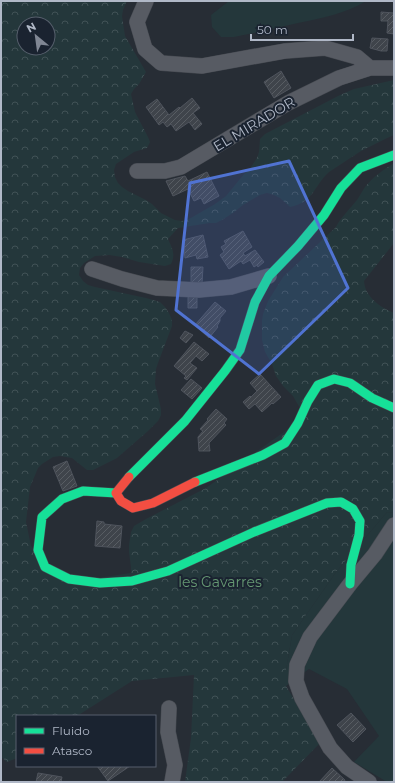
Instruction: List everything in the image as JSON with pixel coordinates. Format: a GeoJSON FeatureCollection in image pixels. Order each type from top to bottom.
{"type":"FeatureCollection","features":[{"type":"Feature","properties":{"kind":"street"},"geometry":{"type":"LineString","coordinates":[[146,1],[137,22],[145,49],[161,62],[202,66],[285,51],[325,48],[357,57],[370,68]]}},
{"type":"Feature","properties":{"kind":"street","name":"EL MIRADOR"},"geometry":{"type":"LineString","coordinates":[[137,171],[165,171],[181,167],[288,103],[339,78],[370,68],[394,68]]}},
{"type":"Feature","properties":{"kind":"street"},"geometry":{"type":"LineString","coordinates":[[116,493],[130,476],[185,422],[226,371],[240,350],[255,302],[269,276],[298,246],[324,215],[341,188],[360,168],[394,155]]}},
{"type":"Feature","properties":{"kind":"street"},"geometry":{"type":"LineString","coordinates":[[92,269],[157,288],[199,290],[231,287],[269,276]]}},
{"type":"Feature","properties":{"kind":"street"},"geometry":{"type":"LineString","coordinates":[[116,493],[121,501],[133,508],[154,502],[204,478],[263,455],[285,443],[318,385],[334,379],[350,383],[372,398],[394,408]]}},
{"type":"Feature","properties":{"kind":"street"},"geometry":{"type":"LineString","coordinates":[[116,493],[83,491],[62,499],[42,517],[38,550],[45,567],[69,579],[100,583],[132,581],[168,571],[254,532],[327,502],[341,502],[352,509],[360,521],[359,535],[351,566],[350,584]]}},
{"type":"Feature","properties":{"kind":"street"},"geometry":{"type":"LineString","coordinates":[[369,782],[347,767],[330,748],[302,698],[296,682],[297,665],[310,637],[375,554],[394,525]]}},
{"type":"Feature","properties":{"kind":"street"},"geometry":{"type":"LineString","coordinates":[[169,708],[168,732],[175,765],[172,782]]}},
{"type":"Feature","properties":{"kind":"highlighted area"},"geometry":{"type":"Polygon","coordinates":[[[289,161],[348,288],[259,374],[176,310],[190,183],[289,161]]]}},
{"type":"Feature","properties":{"kind":"green space","name":"les Gavarres"},"geometry":{"type":"Polygon","coordinates":[[[1,1],[127,1],[122,16],[125,36],[146,72],[131,94],[135,112],[150,142],[147,148],[134,152],[116,164],[114,170],[115,177],[122,187],[146,200],[161,213],[175,220],[182,221],[189,219],[226,196],[249,170],[257,158],[260,139],[265,134],[354,89],[394,80],[394,135],[361,151],[329,172],[309,198],[304,202],[290,207],[280,198],[267,193],[260,195],[243,205],[216,223],[178,228],[168,239],[173,251],[173,257],[171,264],[165,266],[109,255],[95,256],[84,263],[80,268],[79,275],[88,285],[160,302],[169,313],[172,320],[172,326],[156,369],[155,384],[161,415],[158,421],[148,431],[117,458],[93,470],[87,470],[72,458],[60,456],[53,457],[42,464],[38,468],[30,487],[26,522],[31,546],[65,583],[131,573],[129,545],[131,532],[134,526],[206,488],[305,417],[293,396],[276,376],[272,364],[265,352],[262,340],[263,314],[268,301],[283,277],[336,227],[371,180],[394,163],[394,243],[364,281],[370,297],[384,308],[394,313],[394,513],[387,512],[336,572],[292,635],[286,670],[286,686],[320,743],[282,782],[185,782],[191,738],[194,675],[132,681],[79,715],[16,715],[16,758],[7,762],[1,757],[1,1]]]}},
{"type":"Feature","properties":{"kind":"green space"},"geometry":{"type":"Polygon","coordinates":[[[229,1],[366,1],[350,9],[325,17],[234,37],[221,37],[212,27],[211,15],[229,1]]]}},
{"type":"Feature","properties":{"kind":"green space"},"geometry":{"type":"Polygon","coordinates":[[[387,512],[394,513],[394,782],[387,782],[354,762],[379,736],[347,689],[309,669],[286,686],[286,670],[292,635],[336,572],[387,512]]]}},
{"type":"Feature","properties":{"kind":"building"},"geometry":{"type":"Polygon","coordinates":[[[381,12],[394,13],[394,34],[387,33],[388,21],[381,21],[381,12]]]}},
{"type":"Feature","properties":{"kind":"building"},"geometry":{"type":"Polygon","coordinates":[[[372,38],[388,39],[387,51],[370,48],[372,38]]]}},
{"type":"Feature","properties":{"kind":"building"},"geometry":{"type":"Polygon","coordinates":[[[281,71],[291,88],[274,98],[264,82],[281,71]]]}},
{"type":"Feature","properties":{"kind":"building"},"geometry":{"type":"Polygon","coordinates":[[[192,98],[200,108],[193,113],[202,124],[195,130],[189,122],[176,131],[171,124],[167,127],[163,122],[159,125],[146,107],[157,99],[169,115],[192,98]]]}},
{"type":"Feature","properties":{"kind":"building"},"geometry":{"type":"Polygon","coordinates":[[[207,172],[219,196],[204,204],[201,198],[194,201],[188,189],[173,196],[166,181],[185,176],[188,181],[207,172]]]}},
{"type":"Feature","properties":{"kind":"building"},"geometry":{"type":"Polygon","coordinates":[[[243,231],[252,247],[243,253],[245,256],[255,250],[264,262],[258,267],[257,265],[254,267],[250,260],[243,264],[241,261],[229,269],[220,255],[224,252],[221,247],[226,244],[224,241],[243,231]]]}},
{"type":"Feature","properties":{"kind":"building"},"geometry":{"type":"Polygon","coordinates":[[[203,235],[208,257],[197,259],[196,255],[185,258],[183,240],[203,235]]]}},
{"type":"Feature","properties":{"kind":"building"},"geometry":{"type":"Polygon","coordinates":[[[191,267],[203,267],[202,284],[191,283],[191,267]]]}},
{"type":"Feature","properties":{"kind":"building"},"geometry":{"type":"Polygon","coordinates":[[[188,295],[197,296],[197,308],[188,308],[188,295]]]}},
{"type":"Feature","properties":{"kind":"building"},"geometry":{"type":"Polygon","coordinates":[[[215,302],[226,311],[220,318],[218,327],[209,338],[195,325],[215,302]]]}},
{"type":"Feature","properties":{"kind":"building"},"geometry":{"type":"Polygon","coordinates":[[[185,331],[193,335],[186,343],[180,338],[185,331]]]}},
{"type":"Feature","properties":{"kind":"building"},"geometry":{"type":"Polygon","coordinates":[[[194,342],[209,354],[202,361],[196,356],[190,363],[197,368],[187,380],[184,378],[186,376],[174,366],[194,342]]]}},
{"type":"Feature","properties":{"kind":"building"},"geometry":{"type":"Polygon","coordinates":[[[260,374],[281,397],[262,412],[255,404],[249,409],[243,402],[257,391],[250,383],[260,374]]]}},
{"type":"Feature","properties":{"kind":"building"},"geometry":{"type":"Polygon","coordinates":[[[191,379],[202,388],[192,399],[181,390],[191,379]]]}},
{"type":"Feature","properties":{"kind":"building"},"geometry":{"type":"Polygon","coordinates":[[[216,409],[227,419],[224,423],[226,425],[209,443],[210,451],[199,451],[198,437],[203,431],[200,429],[216,409]]]}},
{"type":"Feature","properties":{"kind":"building"},"geometry":{"type":"Polygon","coordinates":[[[67,461],[77,486],[63,491],[53,467],[67,461]]]}},
{"type":"Feature","properties":{"kind":"building"},"geometry":{"type":"Polygon","coordinates":[[[97,521],[104,522],[104,524],[122,526],[120,548],[95,546],[97,521]]]}},
{"type":"Feature","properties":{"kind":"building"},"geometry":{"type":"Polygon","coordinates":[[[351,713],[366,729],[353,742],[337,725],[351,713]]]}},
{"type":"Feature","properties":{"kind":"building"},"geometry":{"type":"Polygon","coordinates":[[[98,767],[129,767],[108,781],[98,767]]]}},
{"type":"Feature","properties":{"kind":"building"},"geometry":{"type":"Polygon","coordinates":[[[332,768],[345,780],[344,782],[319,782],[332,768]]]}},
{"type":"Feature","properties":{"kind":"building"},"geometry":{"type":"Polygon","coordinates":[[[38,773],[62,777],[61,782],[36,782],[38,773]]]}},
{"type":"Feature","properties":{"kind":"traffic: fast"},"geometry":{"type":"LineString","coordinates":[[129,477],[185,421],[225,371],[240,350],[255,302],[269,276],[298,246],[324,215],[341,188],[360,168],[394,155]]}},
{"type":"Feature","properties":{"kind":"traffic: fast"},"geometry":{"type":"LineString","coordinates":[[195,482],[263,455],[285,443],[298,423],[308,401],[318,385],[334,379],[350,383],[372,398],[394,408]]}},
{"type":"Feature","properties":{"kind":"traffic: fast"},"geometry":{"type":"LineString","coordinates":[[116,493],[83,491],[62,499],[42,517],[38,550],[45,567],[69,579],[100,583],[132,581],[168,571],[254,532],[327,503],[341,502],[353,509],[360,521],[359,535],[351,565],[350,584]]}},
{"type":"Feature","properties":{"kind":"traffic: jam"},"geometry":{"type":"LineString","coordinates":[[129,477],[116,493],[121,501],[133,508],[153,503],[195,482]]}}]}
